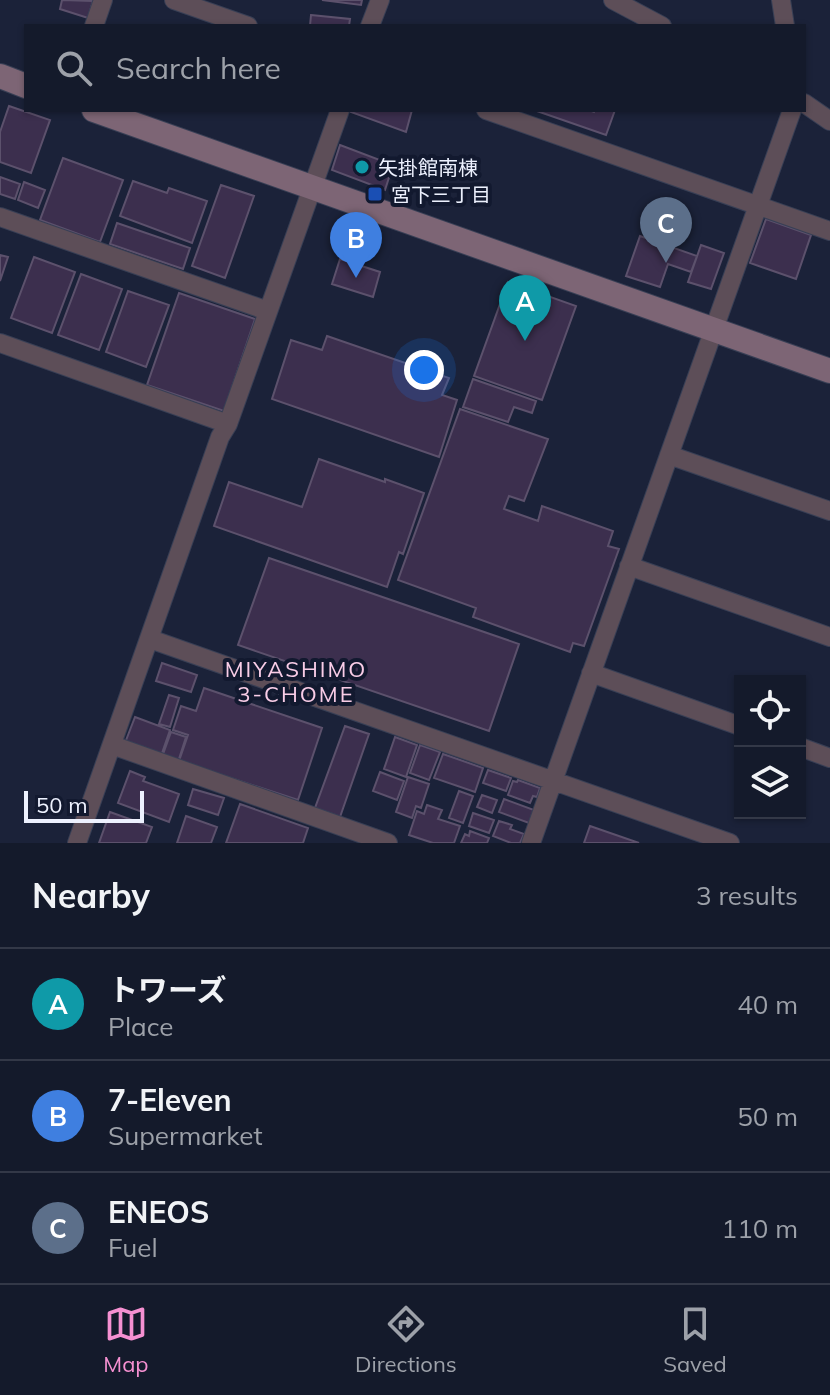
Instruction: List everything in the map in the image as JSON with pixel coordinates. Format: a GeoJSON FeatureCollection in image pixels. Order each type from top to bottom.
{"type":"FeatureCollection","features":[{"type":"Feature","properties":{"kind":"street"},"geometry":{"type":"LineString","coordinates":[[95,24],[103,0]]}},
{"type":"Feature","properties":{"kind":"street"},"geometry":{"type":"LineString","coordinates":[[174,0],[242,24]]}},
{"type":"Feature","properties":{"kind":"street"},"geometry":{"type":"LineString","coordinates":[[371,24],[380,0]]}},
{"type":"Feature","properties":{"kind":"street"},"geometry":{"type":"LineString","coordinates":[[613,0],[658,24]]}},
{"type":"Feature","properties":{"kind":"street"},"geometry":{"type":"LineString","coordinates":[[781,0],[785,24]]}},
{"type":"Feature","properties":{"kind":"street"},"geometry":{"type":"LineString","coordinates":[[0,76],[24,85]]}},
{"type":"Feature","properties":{"kind":"street"},"geometry":{"type":"LineString","coordinates":[[806,104],[830,121]]}},
{"type":"Feature","properties":{"kind":"street"},"geometry":{"type":"LineString","coordinates":[[100,112],[830,371]]}},
{"type":"Feature","properties":{"kind":"street"},"geometry":{"type":"LineString","coordinates":[[77,843],[220,437],[228,424],[339,112]]}},
{"type":"Feature","properties":{"kind":"street"},"geometry":{"type":"LineString","coordinates":[[492,112],[830,231]]}},
{"type":"Feature","properties":{"kind":"street"},"geometry":{"type":"LineString","coordinates":[[531,843],[791,112]]}},
{"type":"Feature","properties":{"kind":"street"},"geometry":{"type":"LineString","coordinates":[[0,217],[268,311]]}},
{"type":"Feature","properties":{"kind":"street"},"geometry":{"type":"LineString","coordinates":[[0,343],[228,424]]}},
{"type":"Feature","properties":{"kind":"street"},"geometry":{"type":"LineString","coordinates":[[669,455],[830,511]]}},
{"type":"Feature","properties":{"kind":"street"},"geometry":{"type":"LineString","coordinates":[[629,566],[830,637]]}},
{"type":"Feature","properties":{"kind":"street"},"geometry":{"type":"LineString","coordinates":[[150,639],[730,843]]}},
{"type":"Feature","properties":{"kind":"street"},"geometry":{"type":"LineString","coordinates":[[591,673],[734,724]]}},
{"type":"Feature","properties":{"kind":"street"},"geometry":{"type":"LineString","coordinates":[[112,745],[388,843]]}},
{"type":"Feature","properties":{"kind":"street"},"geometry":{"type":"LineString","coordinates":[[806,749],[830,758]]}},
{"type":"Feature","properties":{"kind":"building"},"geometry":{"type":"Polygon","coordinates":[[[62,0],[93,1],[88,18],[60,9],[62,0]]]}},
{"type":"Feature","properties":{"kind":"building"},"geometry":{"type":"Polygon","coordinates":[[[322,0],[362,0],[361,5],[322,0]]]}},
{"type":"Feature","properties":{"kind":"building"},"geometry":{"type":"Polygon","coordinates":[[[311,15],[350,19],[349,24],[310,24],[311,15]]]}},
{"type":"Feature","properties":{"kind":"building"},"geometry":{"type":"Polygon","coordinates":[[[9,106],[50,120],[31,173],[0,162],[0,132],[9,106]]]}},
{"type":"Feature","properties":{"kind":"building"},"geometry":{"type":"Polygon","coordinates":[[[351,112],[411,112],[406,132],[351,112]]]}},
{"type":"Feature","properties":{"kind":"building"},"geometry":{"type":"Polygon","coordinates":[[[540,112],[614,112],[606,135],[540,112]]]}},
{"type":"Feature","properties":{"kind":"building","name":"矢掛館南棟"},"geometry":{"type":"Polygon","coordinates":[[[340,145],[393,165],[385,190],[332,170],[340,145]]]}},
{"type":"Feature","properties":{"kind":"building"},"geometry":{"type":"Polygon","coordinates":[[[63,158],[123,180],[100,242],[40,220],[63,158]]]}},
{"type":"Feature","properties":{"kind":"building"},"geometry":{"type":"Polygon","coordinates":[[[0,177],[20,184],[15,199],[0,194],[0,177]]]}},
{"type":"Feature","properties":{"kind":"building"},"geometry":{"type":"Polygon","coordinates":[[[133,181],[167,193],[169,188],[207,201],[192,243],[120,216],[133,181]]]}},
{"type":"Feature","properties":{"kind":"building"},"geometry":{"type":"Polygon","coordinates":[[[24,182],[45,190],[38,208],[18,200],[24,182]]]}},
{"type":"Feature","properties":{"kind":"building"},"geometry":{"type":"Polygon","coordinates":[[[221,185],[254,196],[225,278],[192,266],[221,185]]]}},
{"type":"Feature","properties":{"kind":"building"},"geometry":{"type":"Polygon","coordinates":[[[766,219],[811,235],[796,279],[750,263],[766,219]]]}},
{"type":"Feature","properties":{"kind":"building"},"geometry":{"type":"Polygon","coordinates":[[[117,223],[190,248],[183,269],[110,244],[117,223]]]}},
{"type":"Feature","properties":{"kind":"building"},"geometry":{"type":"Polygon","coordinates":[[[640,236],[697,256],[691,272],[668,264],[660,287],[626,276],[640,236]]]}},
{"type":"Feature","properties":{"kind":"building"},"geometry":{"type":"Polygon","coordinates":[[[701,245],[724,253],[711,289],[688,282],[701,245]]]}},
{"type":"Feature","properties":{"kind":"building"},"geometry":{"type":"Polygon","coordinates":[[[0,255],[8,257],[0,281],[0,255]]]}},
{"type":"Feature","properties":{"kind":"building"},"geometry":{"type":"Polygon","coordinates":[[[34,257],[75,272],[52,333],[11,318],[34,257]]]}},
{"type":"Feature","properties":{"kind":"building"},"geometry":{"type":"Polygon","coordinates":[[[340,259],[380,272],[373,297],[332,284],[340,259]]]}},
{"type":"Feature","properties":{"kind":"building"},"geometry":{"type":"Polygon","coordinates":[[[81,274],[122,289],[99,350],[58,335],[81,274]]]}},
{"type":"Feature","properties":{"kind":"building"},"geometry":{"type":"Polygon","coordinates":[[[508,282],[576,306],[542,400],[474,376],[508,282]]]}},
{"type":"Feature","properties":{"kind":"building"},"geometry":{"type":"Polygon","coordinates":[[[128,291],[169,305],[146,367],[106,352],[128,291]]]}},
{"type":"Feature","properties":{"kind":"building"},"geometry":{"type":"Polygon","coordinates":[[[179,293],[255,319],[224,411],[147,385],[179,293]]]}},
{"type":"Feature","properties":{"kind":"building"},"geometry":{"type":"Polygon","coordinates":[[[327,336],[449,378],[442,395],[457,400],[439,457],[272,399],[291,340],[322,350],[327,336]]]}},
{"type":"Feature","properties":{"kind":"building"},"geometry":{"type":"Polygon","coordinates":[[[473,379],[536,401],[532,413],[514,407],[508,422],[463,407],[473,379]]]}},
{"type":"Feature","properties":{"kind":"building"},"geometry":{"type":"Polygon","coordinates":[[[460,409],[548,439],[524,501],[509,496],[504,509],[538,521],[542,506],[613,531],[608,546],[619,549],[584,646],[573,643],[570,652],[473,617],[476,608],[398,580],[460,409]]]}},
{"type":"Feature","properties":{"kind":"building"},"geometry":{"type":"Polygon","coordinates":[[[319,459],[424,493],[403,554],[399,552],[387,587],[214,526],[229,482],[302,507],[319,459]]]}},
{"type":"Feature","properties":{"kind":"building"},"geometry":{"type":"Polygon","coordinates":[[[269,558],[519,644],[489,731],[238,645],[269,558]]]}},
{"type":"Feature","properties":{"kind":"building"},"geometry":{"type":"Polygon","coordinates":[[[162,663],[197,675],[191,692],[156,681],[162,663]]]}},
{"type":"Feature","properties":{"kind":"building"},"geometry":{"type":"Polygon","coordinates":[[[204,688],[322,728],[298,800],[179,761],[188,735],[173,730],[181,706],[196,711],[204,688]]]}},
{"type":"Feature","properties":{"kind":"building"},"geometry":{"type":"Polygon","coordinates":[[[169,695],[179,698],[170,727],[159,724],[169,695]]]}},
{"type":"Feature","properties":{"kind":"building"},"geometry":{"type":"Polygon","coordinates":[[[135,717],[170,730],[161,756],[125,743],[135,717]]]}},
{"type":"Feature","properties":{"kind":"building"},"geometry":{"type":"Polygon","coordinates":[[[345,726],[369,734],[340,817],[315,808],[345,726]]]}},
{"type":"Feature","properties":{"kind":"building"},"geometry":{"type":"Polygon","coordinates":[[[171,732],[186,737],[178,762],[162,757],[171,732]]]}},
{"type":"Feature","properties":{"kind":"building"},"geometry":{"type":"Polygon","coordinates":[[[395,737],[417,745],[406,777],[384,769],[395,737]]]}},
{"type":"Feature","properties":{"kind":"building"},"geometry":{"type":"Polygon","coordinates":[[[420,745],[440,752],[429,780],[410,773],[420,745]]]}},
{"type":"Feature","properties":{"kind":"building"},"geometry":{"type":"Polygon","coordinates":[[[443,754],[483,768],[475,792],[434,778],[443,754]]]}},
{"type":"Feature","properties":{"kind":"building"},"geometry":{"type":"Polygon","coordinates":[[[488,770],[511,778],[506,791],[483,783],[488,770]]]}},
{"type":"Feature","properties":{"kind":"building"},"geometry":{"type":"Polygon","coordinates":[[[130,771],[145,777],[143,781],[179,794],[169,822],[118,803],[130,771]]]}},
{"type":"Feature","properties":{"kind":"building"},"geometry":{"type":"Polygon","coordinates":[[[380,772],[404,781],[397,800],[373,791],[380,772]]]}},
{"type":"Feature","properties":{"kind":"building"},"geometry":{"type":"Polygon","coordinates":[[[408,777],[429,784],[421,808],[416,806],[412,818],[396,812],[408,777]]]}},
{"type":"Feature","properties":{"kind":"building"},"geometry":{"type":"Polygon","coordinates":[[[513,781],[540,788],[537,797],[533,796],[530,803],[508,795],[513,781]]]}},
{"type":"Feature","properties":{"kind":"building"},"geometry":{"type":"Polygon","coordinates":[[[193,789],[224,798],[218,815],[188,805],[193,789]]]}},
{"type":"Feature","properties":{"kind":"building"},"geometry":{"type":"Polygon","coordinates":[[[459,791],[473,796],[463,823],[449,818],[459,791]]]}},
{"type":"Feature","properties":{"kind":"building"},"geometry":{"type":"Polygon","coordinates":[[[482,795],[497,800],[492,813],[477,807],[482,795]]]}},
{"type":"Feature","properties":{"kind":"building"},"geometry":{"type":"Polygon","coordinates":[[[504,799],[534,810],[529,823],[499,812],[504,799]]]}},
{"type":"Feature","properties":{"kind":"building"},"geometry":{"type":"Polygon","coordinates":[[[240,804],[308,828],[303,843],[226,843],[240,804]]]}},
{"type":"Feature","properties":{"kind":"building"},"geometry":{"type":"Polygon","coordinates":[[[427,805],[442,810],[438,819],[460,826],[454,843],[433,843],[409,835],[417,811],[424,814],[427,805]]]}},
{"type":"Feature","properties":{"kind":"building"},"geometry":{"type":"Polygon","coordinates":[[[110,812],[152,827],[146,843],[99,843],[110,812]]]}},
{"type":"Feature","properties":{"kind":"building"},"geometry":{"type":"Polygon","coordinates":[[[473,813],[494,820],[489,833],[469,826],[473,813]]]}},
{"type":"Feature","properties":{"kind":"building"},"geometry":{"type":"Polygon","coordinates":[[[186,816],[217,827],[211,843],[177,843],[186,816]]]}},
{"type":"Feature","properties":{"kind":"building"},"geometry":{"type":"Polygon","coordinates":[[[499,821],[512,825],[510,829],[524,834],[520,843],[493,836],[499,821]]]}},
{"type":"Feature","properties":{"kind":"building"},"geometry":{"type":"Polygon","coordinates":[[[590,826],[639,843],[584,843],[590,826]]]}},
{"type":"Feature","properties":{"kind":"building"},"geometry":{"type":"Polygon","coordinates":[[[470,831],[489,838],[487,843],[461,843],[470,831]]]}},
{"type":"Feature","properties":{"kind":"place","name":"矢掛館南棟"},"geometry":{"type":"Point","coordinates":[362,167]}},
{"type":"Feature","properties":{"kind":"place","name":"宮下三丁目"},"geometry":{"type":"Point","coordinates":[375,194]}},
{"type":"Feature","properties":{"kind":"place","name":"ENEOS"},"geometry":{"type":"Point","coordinates":[666,263]}},
{"type":"Feature","properties":{"kind":"place","name":"7-Eleven"},"geometry":{"type":"Point","coordinates":[356,278]}},
{"type":"Feature","properties":{"kind":"place","name":"トワーズ"},"geometry":{"type":"Point","coordinates":[525,341]}},
{"type":"Feature","properties":{"kind":"district","name":"MIYASHIMO 3-CHOME"},"geometry":{"type":"Point","coordinates":[296,682]}}]}
